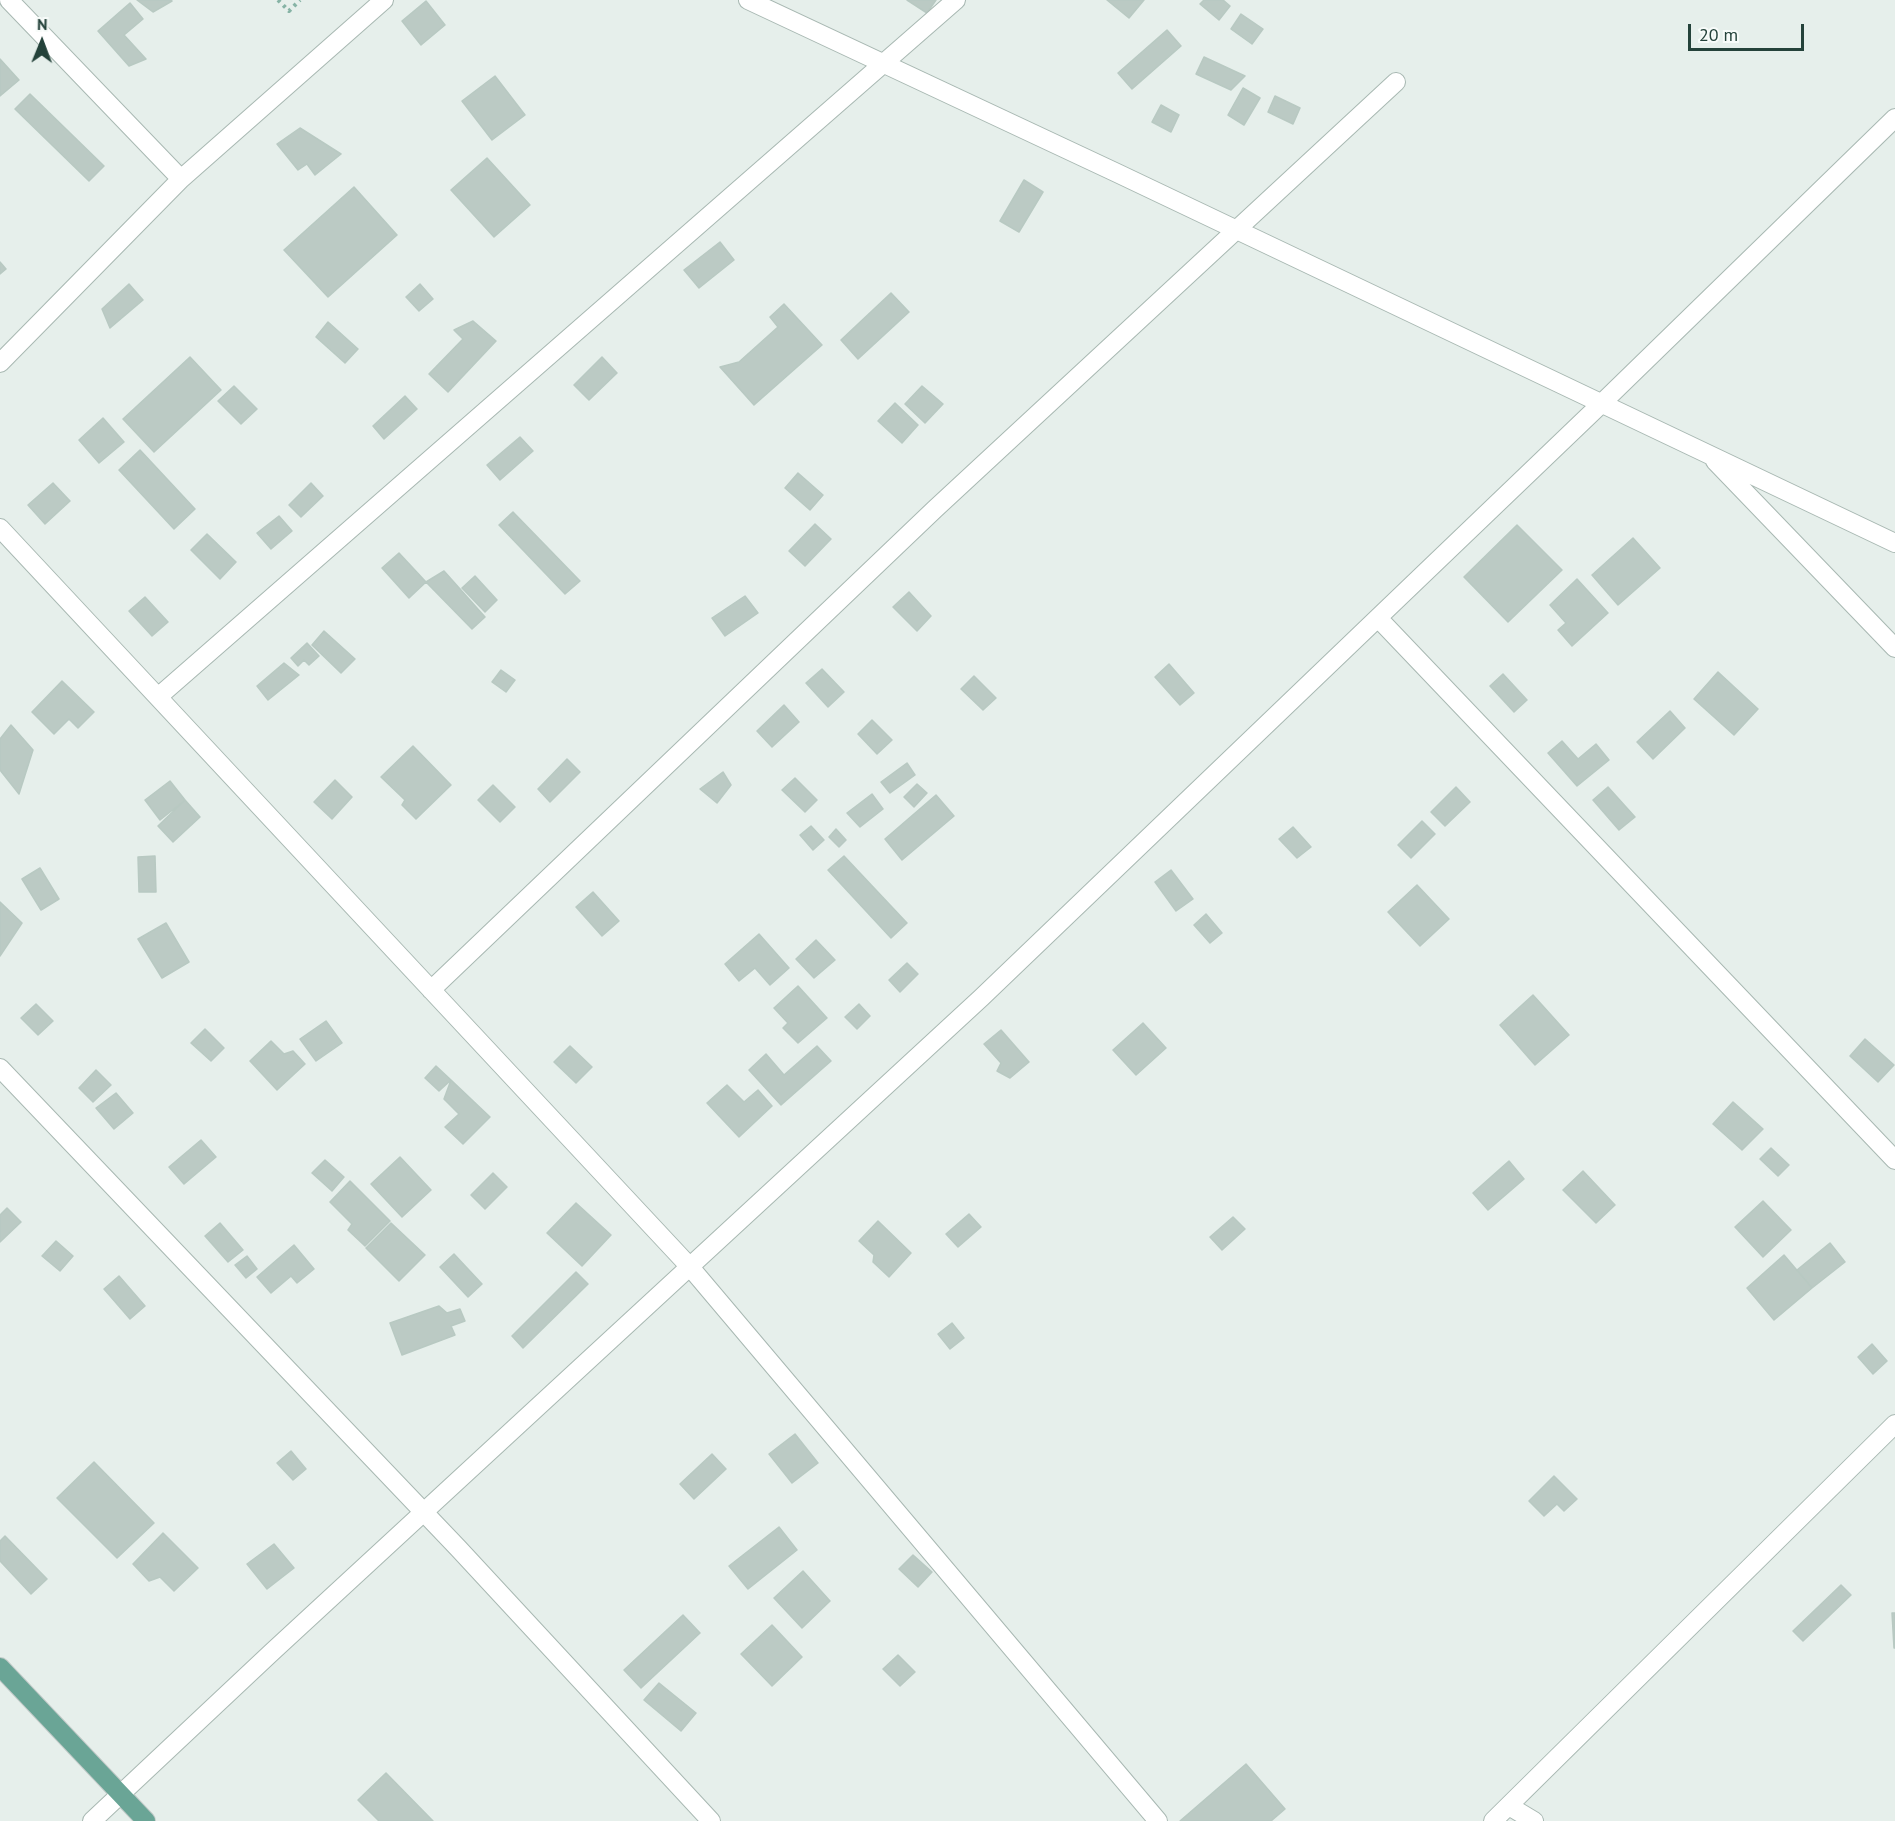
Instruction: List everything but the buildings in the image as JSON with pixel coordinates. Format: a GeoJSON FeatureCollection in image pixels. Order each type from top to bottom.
{"type":"FeatureCollection","features":[{"type":"Feature","properties":{"kind":"main road"},"geometry":{"type":"LineString","coordinates":[[0,1667],[146,1821]]}},
{"type":"Feature","properties":{"kind":"street"},"geometry":{"type":"LineString","coordinates":[[9,0],[181,179]]}},
{"type":"Feature","properties":{"kind":"street"},"geometry":{"type":"LineString","coordinates":[[0,363],[181,179],[384,0]]}},
{"type":"Feature","properties":{"kind":"street"},"geometry":{"type":"LineString","coordinates":[[748,0],[1895,543]]}},
{"type":"Feature","properties":{"kind":"street"},"geometry":{"type":"LineString","coordinates":[[158,697],[956,0]]}},
{"type":"Feature","properties":{"kind":"street"},"geometry":{"type":"LineString","coordinates":[[431,990],[935,509],[1396,82]]}},
{"type":"Feature","properties":{"kind":"street"},"geometry":{"type":"LineString","coordinates":[[92,1821],[981,998],[1602,403],[1895,118]]}},
{"type":"Feature","properties":{"kind":"street"},"geometry":{"type":"LineString","coordinates":[[1707,453],[1895,648]]}},
{"type":"Feature","properties":{"kind":"street"},"geometry":{"type":"LineString","coordinates":[[0,528],[690,1267],[1158,1821]]}},
{"type":"Feature","properties":{"kind":"street"},"geometry":{"type":"LineString","coordinates":[[1378,618],[1895,1161]]}},
{"type":"Feature","properties":{"kind":"street"},"geometry":{"type":"LineString","coordinates":[[0,1068],[424,1512],[711,1821]]}},
{"type":"Feature","properties":{"kind":"street"},"geometry":{"type":"LineString","coordinates":[[1492,1821],[1895,1424]]}},
{"type":"Feature","properties":{"kind":"street"},"geometry":{"type":"LineString","coordinates":[[1509,1806],[1534,1821]]}},
{"type":"Feature","properties":{"kind":"path"},"geometry":{"type":"LineString","coordinates":[[278,0],[289,11],[300,0]]}}]}
